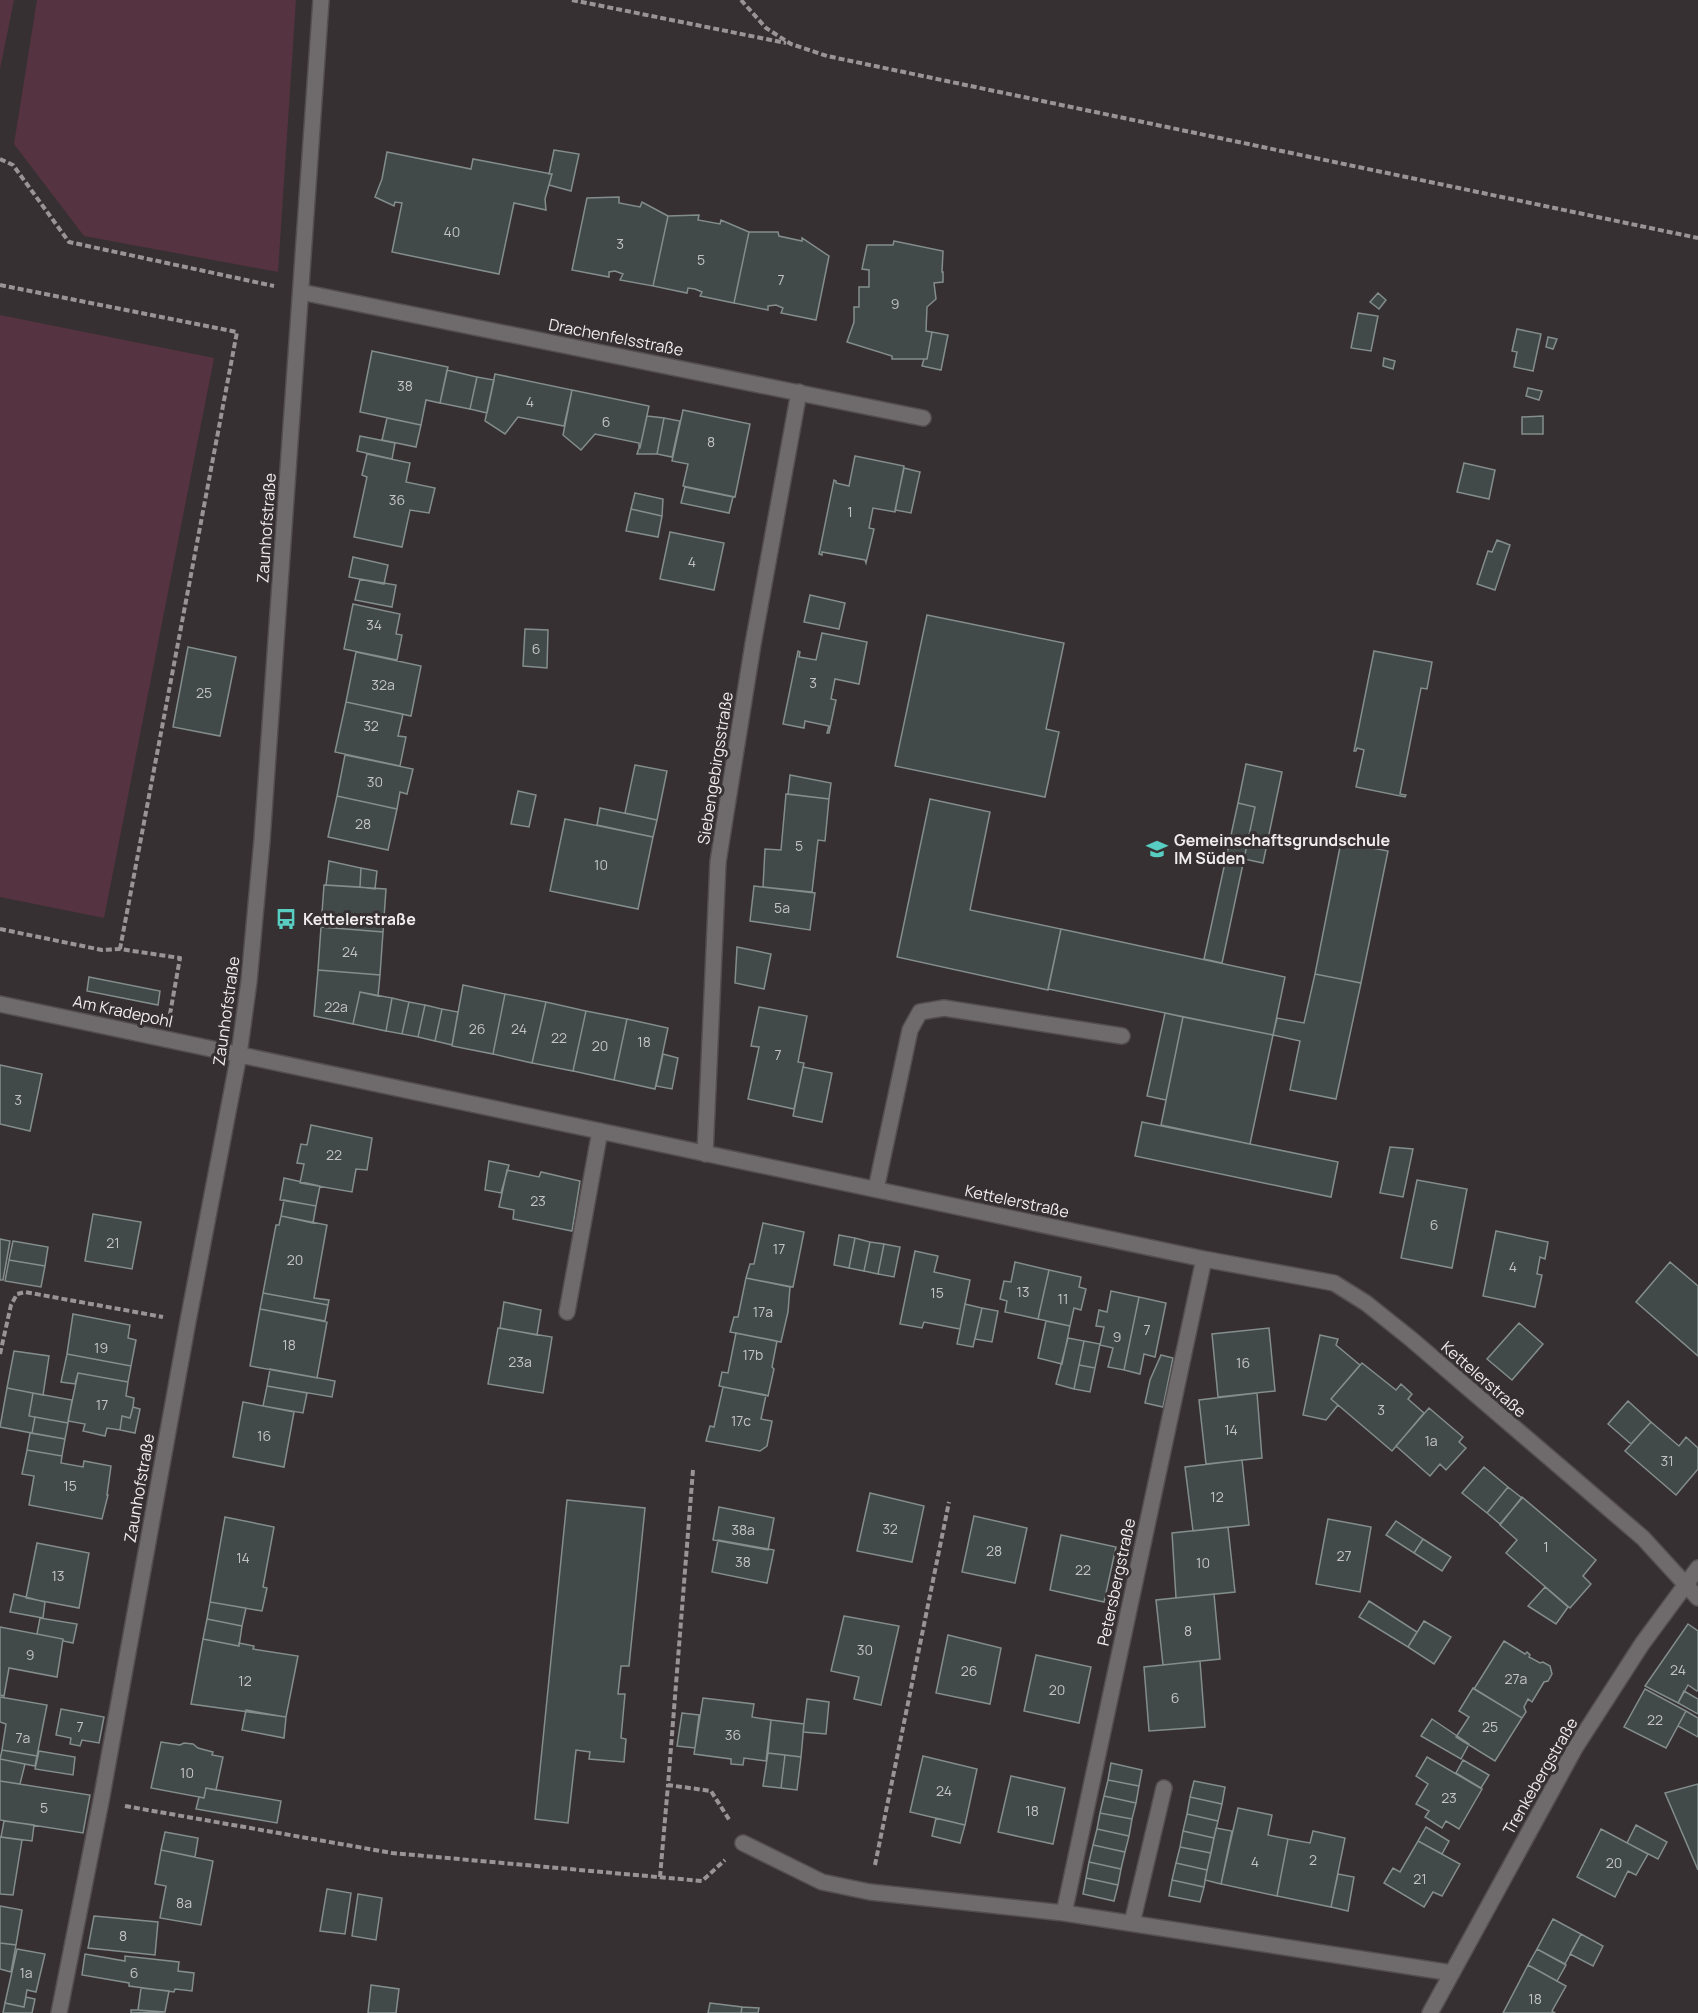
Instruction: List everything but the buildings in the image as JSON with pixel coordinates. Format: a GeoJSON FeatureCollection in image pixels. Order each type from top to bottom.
{"type":"FeatureCollection","features":[{"type":"Feature","properties":{"kind":"street","name":"Zaunhofstraße"},"geometry":{"type":"LineString","coordinates":[[59,2013],[101,1801],[239,1054],[249,981],[261,851],[321,0]]}},
{"type":"Feature","properties":{"kind":"street","name":"Drachenfelsstraße"},"geometry":{"type":"LineString","coordinates":[[301,292],[923,418]]}},
{"type":"Feature","properties":{"kind":"street","name":"Siebengebirgsstraße"},"geometry":{"type":"LineString","coordinates":[[705,1154],[718,862],[753,644],[799,392]]}},
{"type":"Feature","properties":{"kind":"street","name":"Am Kradepohl"},"geometry":{"type":"LineString","coordinates":[[0,1004],[239,1054]]}},
{"type":"Feature","properties":{"kind":"street"},"geometry":{"type":"LineString","coordinates":[[876,1190],[910,1030],[920,1012],[944,1008],[1122,1036]]}},
{"type":"Feature","properties":{"kind":"street","name":"Kettelerstraße"},"geometry":{"type":"LineString","coordinates":[[239,1054],[876,1190],[1334,1283],[1366,1303],[1411,1339],[1643,1538],[1698,1598]]}},
{"type":"Feature","properties":{"kind":"street"},"geometry":{"type":"LineString","coordinates":[[567,1312],[600,1131]]}},
{"type":"Feature","properties":{"kind":"street","name":"Petersbergstraße"},"geometry":{"type":"LineString","coordinates":[[1065,1913],[1204,1258]]}},
{"type":"Feature","properties":{"kind":"street","name":"Trenkebergstraße"},"geometry":{"type":"LineString","coordinates":[[1430,2013],[1575,1748],[1642,1644],[1698,1568]]}},
{"type":"Feature","properties":{"kind":"street"},"geometry":{"type":"LineString","coordinates":[[1132,1923],[1164,1788]]}},
{"type":"Feature","properties":{"kind":"street"},"geometry":{"type":"LineString","coordinates":[[743,1843],[822,1882],[870,1892],[1065,1913],[1452,1973]]}},
{"type":"Feature","properties":{"kind":"path"},"geometry":{"type":"LineString","coordinates":[[572,0],[791,44],[827,56],[1698,238]]}},
{"type":"Feature","properties":{"kind":"path"},"geometry":{"type":"LineString","coordinates":[[741,0],[766,28],[791,44]]}},
{"type":"Feature","properties":{"kind":"path"},"geometry":{"type":"LineString","coordinates":[[0,159],[13,165],[69,242],[301,292]]}},
{"type":"Feature","properties":{"kind":"path"},"geometry":{"type":"LineString","coordinates":[[0,285],[237,332],[120,950]]}},
{"type":"Feature","properties":{"kind":"path"},"geometry":{"type":"LineString","coordinates":[[0,929],[102,950],[120,950],[180,958],[165,1039]]}},
{"type":"Feature","properties":{"kind":"path"},"geometry":{"type":"LineString","coordinates":[[0,1354],[11,1305],[17,1294],[26,1292],[188,1321]]}},
{"type":"Feature","properties":{"kind":"path"},"geometry":{"type":"LineString","coordinates":[[660,1877],[693,1470]]}},
{"type":"Feature","properties":{"kind":"path"},"geometry":{"type":"LineString","coordinates":[[870,1892],[949,1502]]}},
{"type":"Feature","properties":{"kind":"path"},"geometry":{"type":"LineString","coordinates":[[101,1801],[392,1853],[702,1881],[743,1843],[711,1791],[668,1785]]}},
{"type":"Feature","properties":{"kind":"shaded area"},"geometry":{"type":"Polygon","coordinates":[[[0,0],[14,0],[0,69],[0,0]]]}},
{"type":"Feature","properties":{"kind":"shaded area"},"geometry":{"type":"Polygon","coordinates":[[[37,0],[296,0],[278,272],[84,236],[14,144],[37,0]]]}},
{"type":"Feature","properties":{"kind":"shaded area"},"geometry":{"type":"Polygon","coordinates":[[[0,315],[214,358],[104,918],[0,897],[0,315]]]}},
{"type":"Feature","properties":{"kind":"place","name":"Gemeinschaftsgrundschule IM Süden"},"geometry":{"type":"Point","coordinates":[1157,849]}},
{"type":"Feature","properties":{"kind":"place","name":"Kettelerstraße"},"geometry":{"type":"Point","coordinates":[286,919]}}]}
